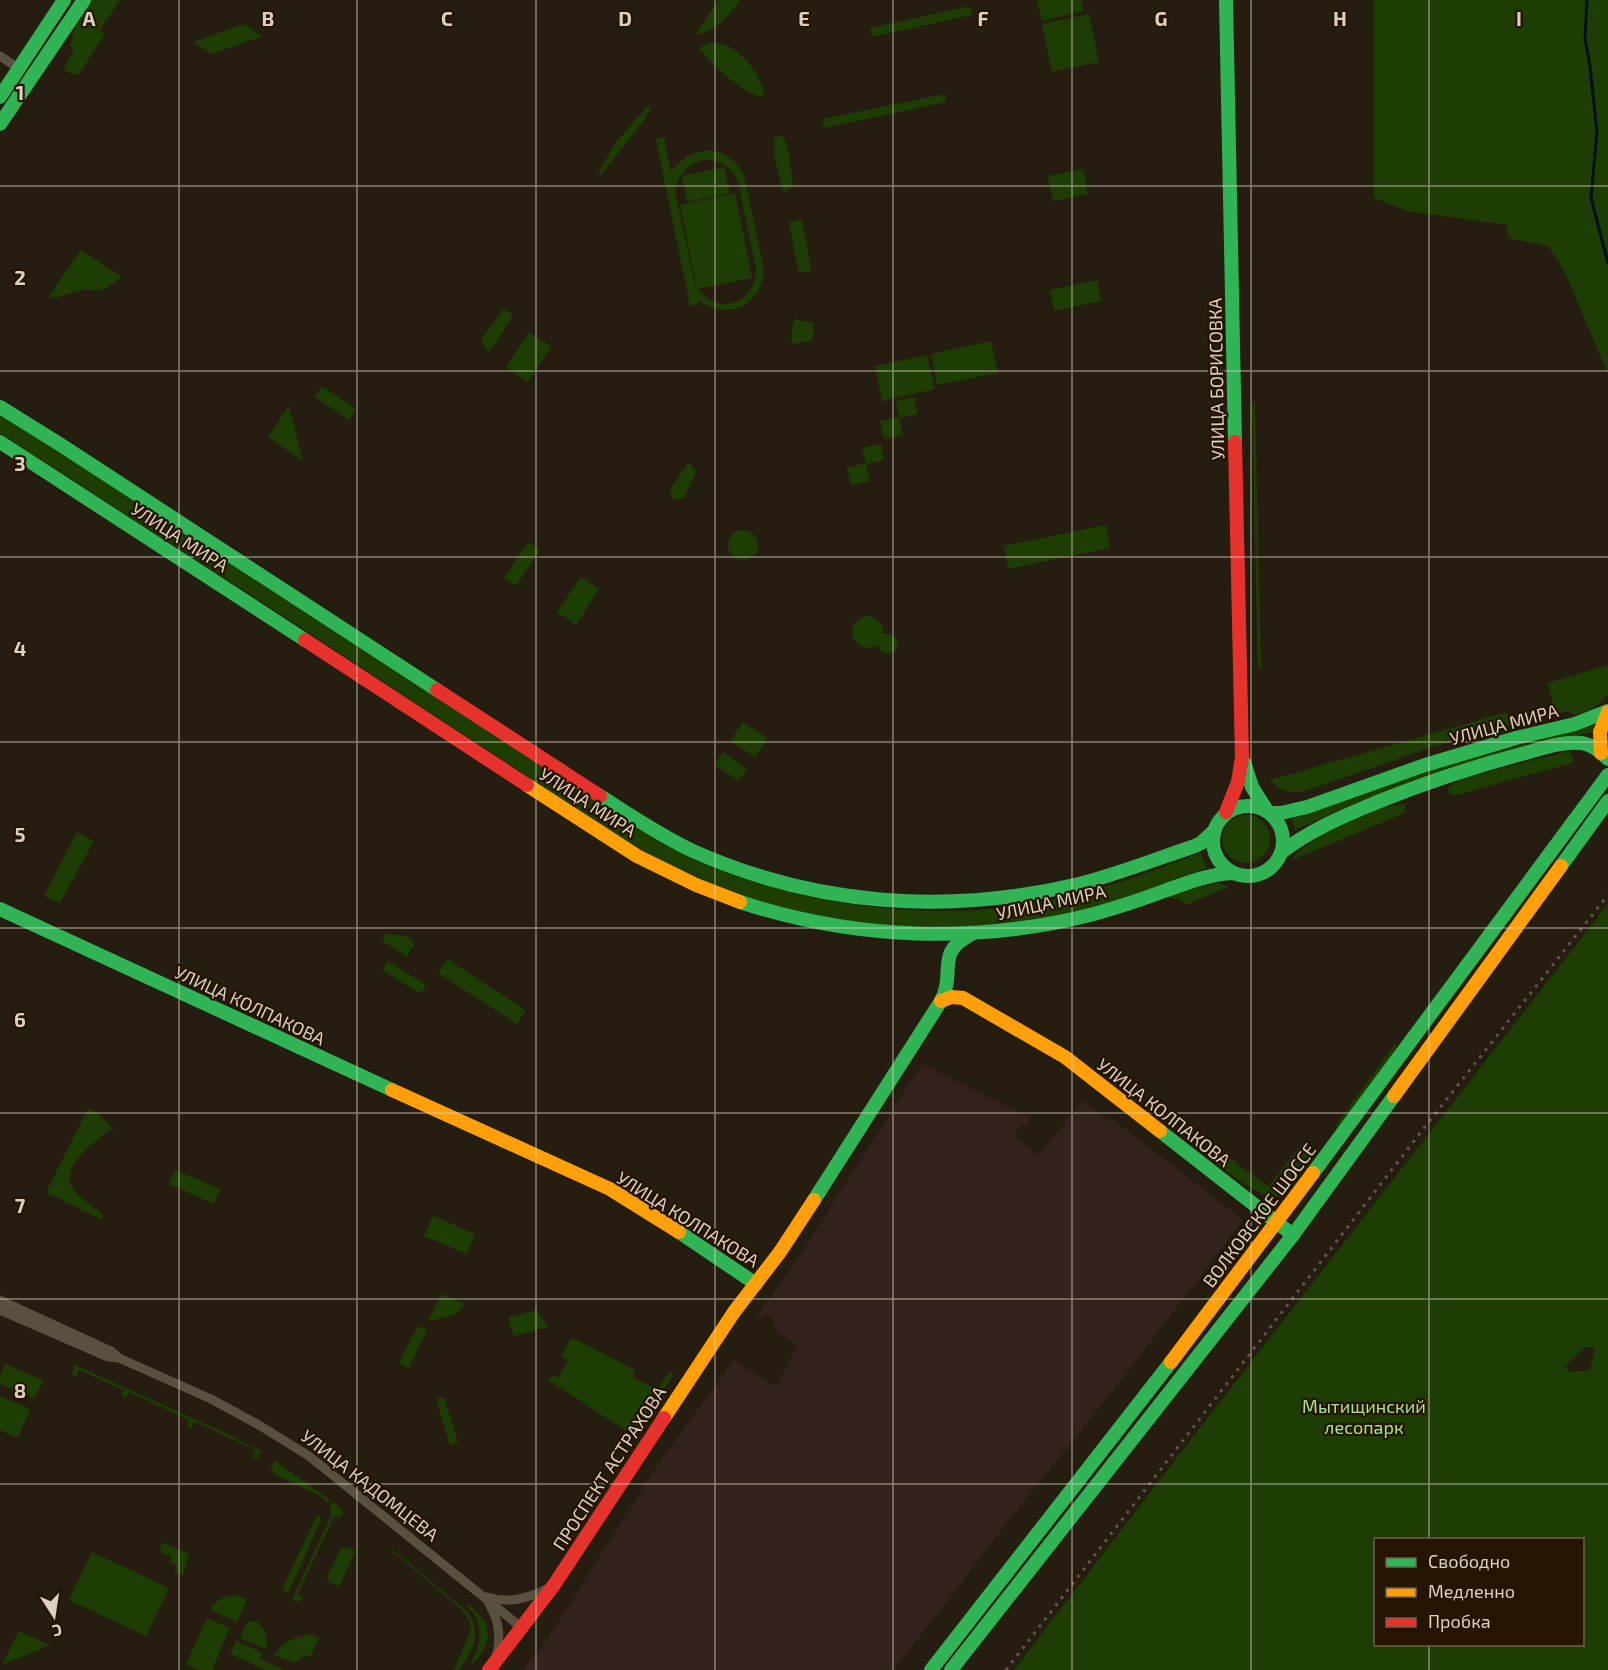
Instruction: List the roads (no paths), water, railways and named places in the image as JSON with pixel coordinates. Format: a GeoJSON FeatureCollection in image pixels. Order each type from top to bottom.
{"type":"FeatureCollection","features":[{"type":"Feature","properties":{"kind":"main road"},"geometry":{"type":"LineString","coordinates":[[0,97],[64,0]]}},
{"type":"Feature","properties":{"kind":"main road"},"geometry":{"type":"LineString","coordinates":[[0,124],[84,0]]}},
{"type":"Feature","properties":{"kind":"main road","name":"УЛИЦА БОРИСОВКА"},"geometry":{"type":"LineString","coordinates":[[1226,0],[1242,757],[1238,782],[1226,812]]}},
{"type":"Feature","properties":{"kind":"main road","name":"УЛИЦА МИРА"},"geometry":{"type":"LineString","coordinates":[[0,407],[62,445],[628,814],[692,850],[745,871],[792,886],[867,900],[941,903],[980,901],[1033,894],[1100,878],[1195,846],[1214,831]]}},
{"type":"Feature","properties":{"kind":"main road","name":"УЛИЦА МИРА"},"geometry":{"type":"LineString","coordinates":[[0,442],[637,856],[716,893],[757,908],[818,924],[895,934],[972,934],[1025,929],[1072,919],[1129,904],[1209,876],[1233,873]]}},
{"type":"Feature","properties":{"kind":"main road"},"geometry":{"type":"LineString","coordinates":[[1605,756],[1599,732],[1608,711]]}},
{"type":"Feature","properties":{"kind":"main road","name":"УЛИЦА МИРА"},"geometry":{"type":"LineString","coordinates":[[1268,811],[1288,812],[1421,765],[1538,732],[1587,721],[1608,711]]}},
{"type":"Feature","properties":{"kind":"main road","name":"УЛИЦА МИРА"},"geometry":{"type":"LineString","coordinates":[[1282,852],[1309,833],[1354,812],[1419,786],[1494,761],[1564,744],[1581,743],[1593,747],[1605,756]]}},
{"type":"Feature","properties":{"kind":"main road","name":"УЛИЦА БОРИСОВКА"},"geometry":{"type":"LineString","coordinates":[[1242,757],[1251,789],[1268,811]]}},
{"type":"Feature","properties":{"kind":"main road","name":"ВОЛКОВСКОЕ ШОССЕ"},"geometry":{"type":"LineString","coordinates":[[931,1670],[1149,1392],[1608,775]]}},
{"type":"Feature","properties":{"kind":"main road","name":"ВОЛКОВСКОЕ ШОССЕ"},"geometry":{"type":"LineString","coordinates":[[951,1670],[1293,1235],[1608,801]]}},
{"type":"Feature","properties":{"kind":"main road"},"geometry":{"type":"LineString","coordinates":[[1248,805],[1268,811],[1277,821],[1283,841],[1282,852],[1274,866],[1262,874],[1244,877],[1233,873],[1221,863],[1214,846],[1214,831],[1217,822],[1226,812],[1248,805]]}},
{"type":"Feature","properties":{"kind":"main road","name":"УЛИЦА КОЛПАКОВА"},"geometry":{"type":"LineString","coordinates":[[0,909],[610,1189],[681,1233],[756,1284],[838,1165],[941,1001],[946,991],[948,961]]}},
{"type":"Feature","properties":{"kind":"main road"},"geometry":{"type":"LineString","coordinates":[[948,961],[955,944],[972,934]]}},
{"type":"Feature","properties":{"kind":"main road"},"geometry":{"type":"LineString","coordinates":[[921,935],[939,945],[948,961]]}},
{"type":"Feature","properties":{"kind":"main road"},"geometry":{"type":"LineString","coordinates":[[948,978],[963,998]]}},
{"type":"Feature","properties":{"kind":"main road"},"geometry":{"type":"LineString","coordinates":[[941,1001],[952,997],[963,998]]}},
{"type":"Feature","properties":{"kind":"main road","name":"УЛИЦА КОЛПАКОВА"},"geometry":{"type":"LineString","coordinates":[[963,998],[1065,1057],[1293,1235]]}},
{"type":"Feature","properties":{"kind":"main road","name":"ПРОСПЕКТ АСТРАХОВА"},"geometry":{"type":"LineString","coordinates":[[491,1667],[554,1585],[708,1349],[756,1284]]}},
{"type":"Feature","properties":{"kind":"street"},"geometry":{"type":"LineString","coordinates":[[0,56],[18,68]]}},
{"type":"Feature","properties":{"kind":"street","name":"УЛИЦА КАДОМЦЕВА"},"geometry":{"type":"LineString","coordinates":[[0,1300],[111,1351],[119,1358],[211,1399],[309,1456],[522,1628]]}},
{"type":"Feature","properties":{"kind":"street","name":"УЛИЦА КАДОМЦЕВА"},"geometry":{"type":"LineString","coordinates":[[0,1310],[108,1357],[119,1358]]}},
{"type":"Feature","properties":{"kind":"street"},"geometry":{"type":"LineString","coordinates":[[482,1595],[497,1600],[515,1599],[540,1593],[554,1585]]}},
{"type":"Feature","properties":{"kind":"street"},"geometry":{"type":"LineString","coordinates":[[482,1595],[491,1607],[498,1630],[499,1647],[491,1667]]}},
{"type":"Feature","properties":{"kind":"waterway"},"geometry":{"type":"LineString","coordinates":[[1587,0],[1585,38],[1597,132],[1591,198],[1608,263]]}},
{"type":"Feature","properties":{"kind":"railway"},"geometry":{"type":"LineString","coordinates":[[1006,1670],[1424,1128],[1608,895]]}},
{"type":"Feature","properties":{"kind":"park label","name":"Мытищинский лесопарк"},"geometry":{"type":"Point","coordinates":[1364,1416]}}]}
